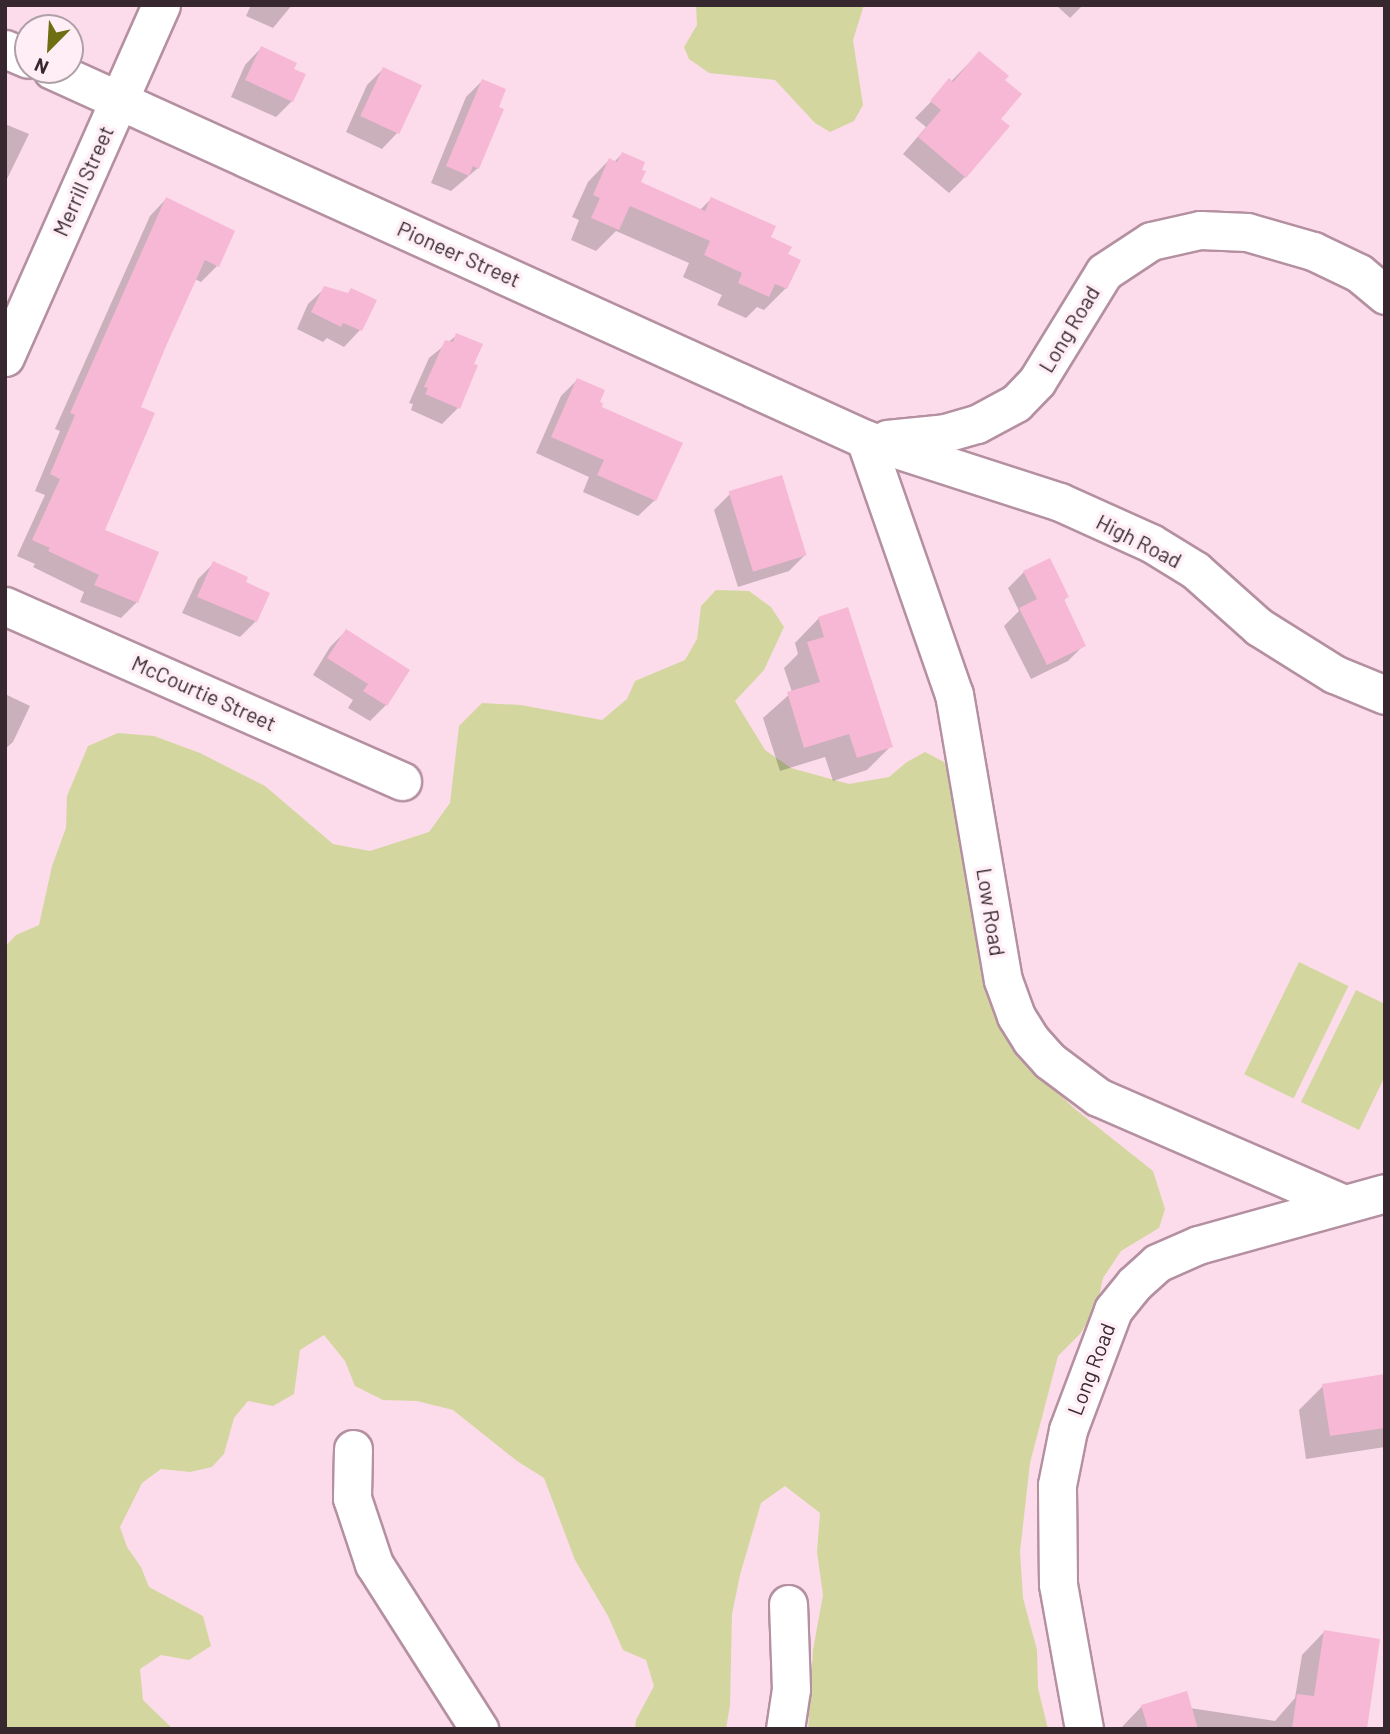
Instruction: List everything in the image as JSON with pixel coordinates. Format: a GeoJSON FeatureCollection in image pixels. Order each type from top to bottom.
{"type":"FeatureCollection","features":[{"type":"Feature","properties":{"kind":"street","name":"Merrill Street"},"geometry":{"type":"LineString","coordinates":[[5,357],[161,5]]}},
{"type":"Feature","properties":{"kind":"street","name":"Pioneer Street"},"geometry":{"type":"LineString","coordinates":[[82,84],[865,439]]}},
{"type":"Feature","properties":{"kind":"street","name":"Long Road"},"geometry":{"type":"LineString","coordinates":[[865,439],[912,438],[945,433],[977,424],[1016,403],[1037,381],[1104,272],[1151,241],[1200,230],[1248,232],[1313,251],[1359,273],[1385,295]]}},
{"type":"Feature","properties":{"kind":"street","name":"High Road"},"geometry":{"type":"LineString","coordinates":[[865,439],[1059,502],[1151,543],[1195,570],[1259,627],[1334,674],[1385,695]]}},
{"type":"Feature","properties":{"kind":"street","name":"Low Road"},"geometry":{"type":"LineString","coordinates":[[865,439],[954,694],[1003,981],[1016,1016],[1031,1040],[1050,1061],[1098,1097],[1344,1204]]}},
{"type":"Feature","properties":{"kind":"street","name":"McCourtie Street"},"geometry":{"type":"LineString","coordinates":[[5,606],[402,781]]}},
{"type":"Feature","properties":{"kind":"street","name":"Long Road"},"geometry":{"type":"LineString","coordinates":[[1084,1729],[1058,1584],[1058,1485],[1068,1430],[1113,1310],[1134,1284],[1157,1263],[1198,1245],[1385,1193]]}},
{"type":"Feature","properties":{"kind":"street"},"geometry":{"type":"LineString","coordinates":[[353,1449],[352,1498],[374,1564],[480,1729]]}},
{"type":"Feature","properties":{"kind":"street"},"geometry":{"type":"LineString","coordinates":[[785,1729],[791,1689],[788,1604]]}},
{"type":"Feature","properties":{"kind":"green space"},"geometry":{"type":"Polygon","coordinates":[[[696,5],[864,5],[853,40],[863,105],[854,121],[830,132],[815,123],[775,80],[709,73],[689,59],[684,47],[697,25],[696,5]]]}},
{"type":"Feature","properties":{"kind":"green space"},"geometry":{"type":"Polygon","coordinates":[[[716,590],[749,591],[771,607],[784,627],[764,670],[735,701],[765,750],[791,768],[849,784],[889,777],[925,752],[944,762],[956,785],[963,858],[975,911],[1011,1037],[1020,1058],[1075,1109],[1153,1171],[1165,1209],[1159,1228],[1121,1251],[1103,1278],[1096,1309],[1080,1334],[1058,1356],[1030,1463],[1020,1552],[1023,1598],[1037,1650],[1038,1688],[1048,1729],[808,1729],[813,1650],[823,1595],[817,1552],[820,1513],[785,1486],[761,1503],[740,1575],[732,1614],[730,1705],[726,1729],[635,1729],[636,1720],[654,1686],[646,1660],[623,1650],[608,1616],[575,1560],[544,1478],[517,1461],[453,1410],[417,1401],[383,1400],[355,1386],[345,1361],[324,1335],[300,1350],[294,1394],[273,1406],[248,1401],[234,1418],[224,1454],[212,1467],[190,1472],[161,1469],[142,1483],[120,1527],[127,1547],[141,1567],[149,1587],[203,1616],[211,1646],[189,1660],[161,1655],[140,1669],[143,1700],[173,1729],[5,1729],[5,947],[16,935],[39,925],[52,866],[66,828],[67,796],[88,746],[118,733],[154,736],[200,753],[265,786],[333,844],[370,851],[429,832],[450,803],[459,726],[482,703],[521,705],[602,720],[627,699],[635,681],[685,660],[697,639],[701,606],[716,590]]]}},
{"type":"Feature","properties":{"kind":"green space"},"geometry":{"type":"Polygon","coordinates":[[[1299,962],[1348,986],[1294,1098],[1244,1074],[1299,962]]]}},
{"type":"Feature","properties":{"kind":"green space"},"geometry":{"type":"Polygon","coordinates":[[[1356,990],[1385,1004],[1385,1076],[1359,1130],[1301,1102],[1356,990]]]}},
{"type":"Feature","properties":{"kind":"building"},"geometry":{"type":"Polygon","coordinates":[[[261,46],[297,63],[294,69],[306,74],[293,102],[245,80],[261,46]]]}},
{"type":"Feature","properties":{"kind":"building"},"geometry":{"type":"Polygon","coordinates":[[[979,51],[1009,76],[1005,80],[1022,94],[1001,119],[1010,126],[966,178],[918,137],[941,110],[930,101],[949,78],[953,82],[979,51]]]}},
{"type":"Feature","properties":{"kind":"building"},"geometry":{"type":"Polygon","coordinates":[[[383,67],[422,85],[399,134],[360,116],[383,67]]]}},
{"type":"Feature","properties":{"kind":"building"},"geometry":{"type":"Polygon","coordinates":[[[482,79],[506,89],[499,107],[504,109],[479,169],[473,166],[469,176],[446,166],[482,79]]]}},
{"type":"Feature","properties":{"kind":"building"},"geometry":{"type":"Polygon","coordinates":[[[622,152],[645,162],[642,170],[646,171],[641,182],[705,211],[711,197],[776,226],[771,237],[792,247],[788,254],[801,260],[787,289],[775,284],[769,297],[738,283],[742,273],[704,255],[710,241],[630,206],[619,230],[591,218],[600,198],[593,195],[609,158],[617,162],[622,152]]]}},
{"type":"Feature","properties":{"kind":"building"},"geometry":{"type":"Polygon","coordinates":[[[166,197],[235,231],[219,267],[205,260],[166,346],[141,407],[155,413],[105,530],[159,552],[138,603],[94,585],[99,575],[48,551],[50,548],[32,540],[60,479],[50,474],[75,415],[70,413],[166,197]]]}},
{"type":"Feature","properties":{"kind":"building"},"geometry":{"type":"Polygon","coordinates":[[[324,286],[348,293],[351,288],[377,300],[362,331],[343,323],[341,327],[311,312],[324,286]]]}},
{"type":"Feature","properties":{"kind":"building"},"geometry":{"type":"Polygon","coordinates":[[[456,333],[483,344],[474,364],[478,365],[460,409],[425,394],[428,388],[424,387],[445,340],[453,342],[456,333]]]}},
{"type":"Feature","properties":{"kind":"building"},"geometry":{"type":"Polygon","coordinates":[[[577,378],[605,390],[600,402],[603,403],[602,407],[683,443],[656,501],[597,475],[604,460],[551,437],[577,378]]]}},
{"type":"Feature","properties":{"kind":"building"},"geometry":{"type":"Polygon","coordinates":[[[782,475],[807,555],[753,572],[728,491],[782,475]]]}},
{"type":"Feature","properties":{"kind":"building"},"geometry":{"type":"Polygon","coordinates":[[[1050,558],[1069,597],[1064,599],[1086,646],[1047,665],[1019,608],[1037,599],[1023,571],[1050,558]]]}},
{"type":"Feature","properties":{"kind":"building"},"geometry":{"type":"Polygon","coordinates":[[[213,561],[248,577],[246,582],[270,593],[257,622],[197,597],[213,561]]]}},
{"type":"Feature","properties":{"kind":"building"},"geometry":{"type":"Polygon","coordinates":[[[848,607],[893,747],[857,758],[849,734],[804,748],[787,692],[820,682],[807,642],[824,637],[818,617],[848,607]]]}},
{"type":"Feature","properties":{"kind":"building"},"geometry":{"type":"Polygon","coordinates":[[[346,629],[410,670],[387,706],[363,691],[368,684],[327,658],[346,629]]]}},
{"type":"Feature","properties":{"kind":"building"},"geometry":{"type":"Polygon","coordinates":[[[1385,1374],[1385,1428],[1330,1436],[1322,1384],[1385,1374]]]}},
{"type":"Feature","properties":{"kind":"building"},"geometry":{"type":"Polygon","coordinates":[[[1324,1630],[1380,1639],[1367,1729],[1292,1729],[1297,1694],[1314,1696],[1324,1630]]]}},
{"type":"Feature","properties":{"kind":"building"},"geometry":{"type":"Polygon","coordinates":[[[1187,1691],[1198,1729],[1148,1729],[1141,1705],[1187,1691]]]}}]}
